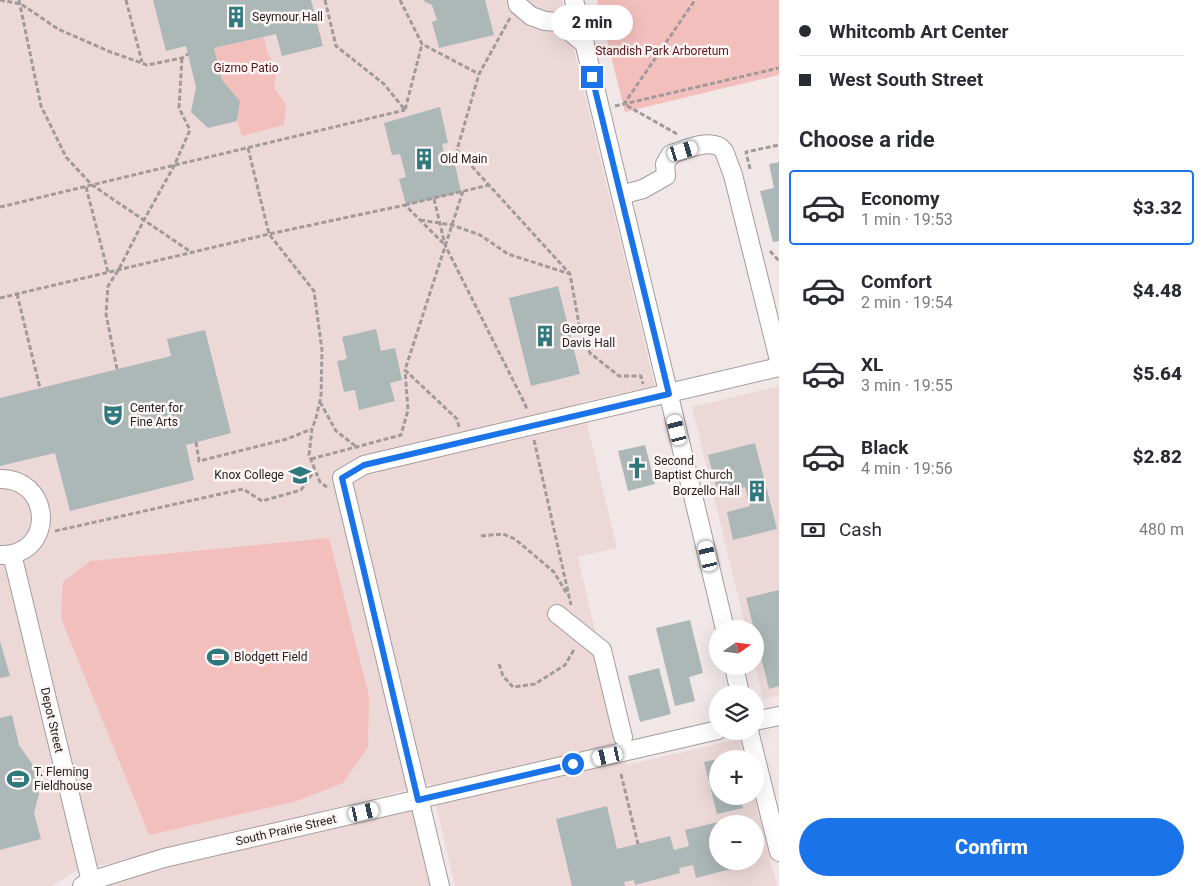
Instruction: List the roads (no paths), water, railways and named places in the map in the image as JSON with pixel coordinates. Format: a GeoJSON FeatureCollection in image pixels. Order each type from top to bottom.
{"type":"FeatureCollection","features":[{"type":"Feature","properties":{"kind":"street"},"geometry":{"type":"LineString","coordinates":[[574,0],[723,620]]}},
{"type":"Feature","properties":{"kind":"street"},"geometry":{"type":"LineString","coordinates":[[518,2],[531,16],[545,21],[558,22],[585,44]]}},
{"type":"Feature","properties":{"kind":"street"},"geometry":{"type":"LineString","coordinates":[[621,194],[642,188],[666,176],[665,164],[671,154],[688,142],[716,144],[722,148],[732,175],[779,360]]}},
{"type":"Feature","properties":{"kind":"street"},"geometry":{"type":"LineString","coordinates":[[440,886],[342,478],[364,465],[779,367]]}},
{"type":"Feature","properties":{"kind":"street"},"geometry":{"type":"LineString","coordinates":[[0,479],[21,483],[31,491],[38,502],[41,515],[40,528],[34,540],[24,549],[6,555]]}},
{"type":"Feature","properties":{"kind":"street","name":"Depot Street"},"geometry":{"type":"LineString","coordinates":[[6,555],[88,884]]}},
{"type":"Feature","properties":{"kind":"street"},"geometry":{"type":"LineString","coordinates":[[557,614],[602,650],[623,737]]}},
{"type":"Feature","properties":{"kind":"street"},"geometry":{"type":"LineString","coordinates":[[764,719],[779,716]]}},
{"type":"Feature","properties":{"kind":"street","name":"South Prairie Street"},"geometry":{"type":"LineString","coordinates":[[88,884],[164,858],[709,732]]}},
{"type":"Feature","properties":{"kind":"street"},"geometry":{"type":"LineString","coordinates":[[751,740],[779,852]]}},
{"type":"Feature","properties":{"kind":"place","name":"Seymour Hall"},"geometry":{"type":"Point","coordinates":[236,17]}},
{"type":"Feature","properties":{"kind":"place","name":"Old Main"},"geometry":{"type":"Point","coordinates":[424,159]}},
{"type":"Feature","properties":{"kind":"place","name":"George Davis Hall"},"geometry":{"type":"Point","coordinates":[545,336]}},
{"type":"Feature","properties":{"kind":"place","name":"Center for Fine Arts"},"geometry":{"type":"Point","coordinates":[113,415]}},
{"type":"Feature","properties":{"kind":"place","name":"Second Baptist Church"},"geometry":{"type":"Point","coordinates":[637,468]}},
{"type":"Feature","properties":{"kind":"place","name":"Knox College"},"geometry":{"type":"Point","coordinates":[300,475]}},
{"type":"Feature","properties":{"kind":"place","name":"Borzello Hall"},"geometry":{"type":"Point","coordinates":[757,491]}},
{"type":"Feature","properties":{"kind":"place","name":"Blodgett Field"},"geometry":{"type":"Point","coordinates":[218,657]}},
{"type":"Feature","properties":{"kind":"place","name":"T. Fleming Fieldhouse"},"geometry":{"type":"Point","coordinates":[18,779]}},
{"type":"Feature","properties":{"kind":"park label","name":"Standish Park Arboretum"},"geometry":{"type":"Point","coordinates":[662,51]}},
{"type":"Feature","properties":{"kind":"park label","name":"Gizmo Patio"},"geometry":{"type":"Point","coordinates":[246,68]}}]}
